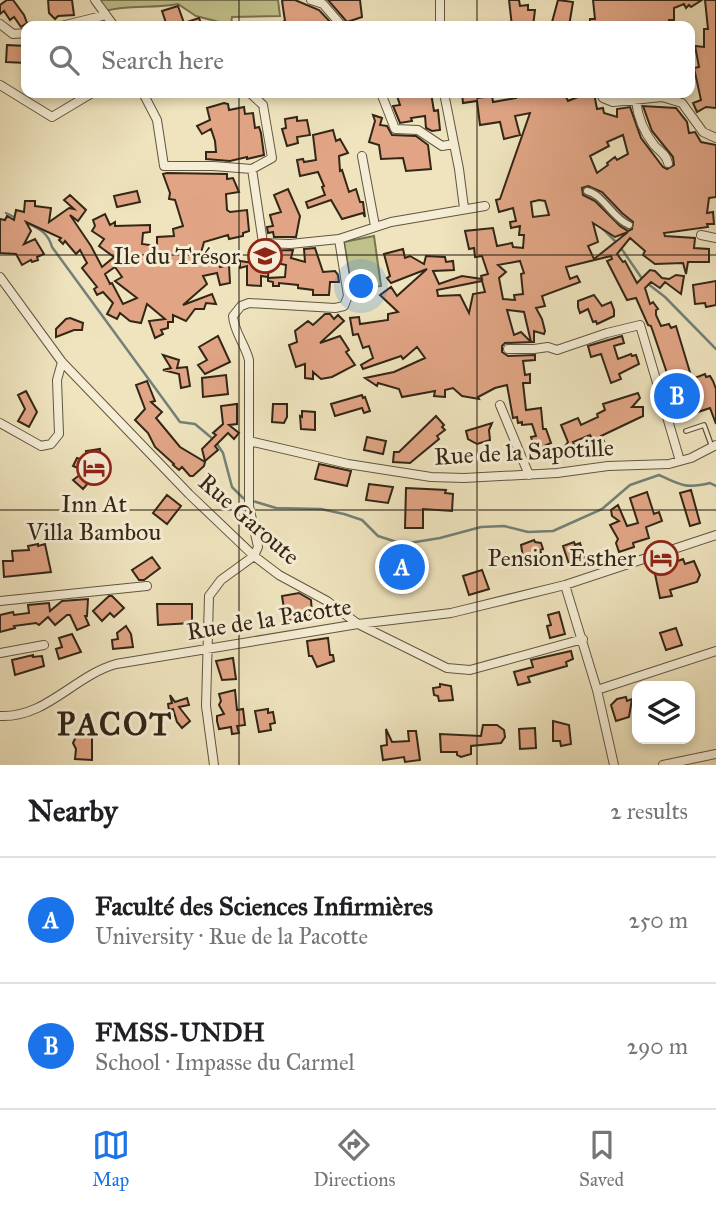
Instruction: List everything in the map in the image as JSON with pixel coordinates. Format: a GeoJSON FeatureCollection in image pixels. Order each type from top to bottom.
{"type":"FeatureCollection","features":[{"type":"Feature","properties":{"kind":"street"},"geometry":{"type":"LineString","coordinates":[[95,0],[110,21]]}},
{"type":"Feature","properties":{"kind":"street"},"geometry":{"type":"LineString","coordinates":[[311,0],[323,4],[338,21]]}},
{"type":"Feature","properties":{"kind":"street"},"geometry":{"type":"LineString","coordinates":[[440,0],[440,21]]}},
{"type":"Feature","properties":{"kind":"street"},"geometry":{"type":"LineString","coordinates":[[100,21],[106,15]]}},
{"type":"Feature","properties":{"kind":"street"},"geometry":{"type":"LineString","coordinates":[[0,24],[13,34],[21,33]]}},
{"type":"Feature","properties":{"kind":"street"},"geometry":{"type":"LineString","coordinates":[[0,85],[21,98]]}},
{"type":"Feature","properties":{"kind":"street"},"geometry":{"type":"LineString","coordinates":[[21,98],[52,117],[84,98]]}},
{"type":"Feature","properties":{"kind":"street"},"geometry":{"type":"LineString","coordinates":[[146,98],[158,120],[164,166],[252,169],[272,158],[262,105],[255,98]]}},
{"type":"Feature","properties":{"kind":"street"},"geometry":{"type":"LineString","coordinates":[[383,98],[395,129],[418,130],[442,146],[454,144]]}},
{"type":"Feature","properties":{"kind":"street"},"geometry":{"type":"LineString","coordinates":[[445,98],[460,169],[464,208]]}},
{"type":"Feature","properties":{"kind":"street"},"geometry":{"type":"LineString","coordinates":[[602,98],[613,102],[656,98]]}},
{"type":"Feature","properties":{"kind":"street"},"geometry":{"type":"LineString","coordinates":[[669,98],[682,100],[703,132],[716,138]]}},
{"type":"Feature","properties":{"kind":"street"},"geometry":{"type":"LineString","coordinates":[[636,101],[638,120],[653,144],[667,156],[668,163]]}},
{"type":"Feature","properties":{"kind":"street"},"geometry":{"type":"LineString","coordinates":[[362,156],[375,226]]}},
{"type":"Feature","properties":{"kind":"street"},"geometry":{"type":"LineString","coordinates":[[252,169],[263,243],[290,244],[339,239],[375,226],[485,206]]}},
{"type":"Feature","properties":{"kind":"street"},"geometry":{"type":"LineString","coordinates":[[587,191],[595,193],[612,213],[629,225]]}},
{"type":"Feature","properties":{"kind":"street"},"geometry":{"type":"LineString","coordinates":[[701,236],[716,238]]}},
{"type":"Feature","properties":{"kind":"street"},"geometry":{"type":"LineString","coordinates":[[214,765],[206,705],[208,604],[211,590],[254,556],[258,543],[250,507],[249,360],[233,325],[233,316],[241,306],[249,303],[335,308],[344,306],[348,296],[339,239]]}},
{"type":"Feature","properties":{"kind":"street","name":"Rue Garoute"},"geometry":{"type":"LineString","coordinates":[[0,277],[62,362],[189,494],[254,556],[279,575],[327,601],[358,624],[458,671],[583,639]]}},
{"type":"Feature","properties":{"kind":"street"},"geometry":{"type":"LineString","coordinates":[[508,349],[548,347],[557,350],[640,325],[680,461]]}},
{"type":"Feature","properties":{"kind":"street"},"geometry":{"type":"LineString","coordinates":[[0,423],[41,446],[51,444],[59,434],[57,380],[62,362]]}},
{"type":"Feature","properties":{"kind":"street"},"geometry":{"type":"LineString","coordinates":[[500,405],[529,475]]}},
{"type":"Feature","properties":{"kind":"street","name":"Rue de la Sapotille"},"geometry":{"type":"LineString","coordinates":[[249,441],[348,464],[431,477],[529,475],[670,464],[691,458],[714,446]]}},
{"type":"Feature","properties":{"kind":"street","name":"Rue de la Pacotte"},"geometry":{"type":"LineString","coordinates":[[0,716],[12,717],[44,706],[98,669],[116,664],[358,624],[451,613],[565,585],[716,535]]}},
{"type":"Feature","properties":{"kind":"street"},"geometry":{"type":"LineString","coordinates":[[565,585],[597,690],[614,765]]}},
{"type":"Feature","properties":{"kind":"street"},"geometry":{"type":"LineString","coordinates":[[0,601],[147,586]]}},
{"type":"Feature","properties":{"kind":"street"},"geometry":{"type":"LineString","coordinates":[[0,653],[44,645]]}},
{"type":"Feature","properties":{"kind":"street"},"geometry":{"type":"LineString","coordinates":[[597,690],[716,651]]}},
{"type":"Feature","properties":{"kind":"street"},"geometry":{"type":"LineString","coordinates":[[663,765],[716,754]]}},
{"type":"Feature","properties":{"kind":"lane"},"geometry":{"type":"LineString","coordinates":[[686,431],[704,425],[714,446]]}},
{"type":"Feature","properties":{"kind":"green space"},"geometry":{"type":"Polygon","coordinates":[[[98,0],[278,0],[280,16],[232,17],[232,21],[215,21],[196,16],[178,4],[105,11],[98,0]]]}},
{"type":"Feature","properties":{"kind":"green space"},"geometry":{"type":"Polygon","coordinates":[[[374,236],[381,286],[352,290],[344,242],[374,236]]]}},
{"type":"Feature","properties":{"kind":"building"},"geometry":{"type":"Polygon","coordinates":[[[7,0],[13,0],[26,21],[21,21],[21,27],[14,17],[10,20],[4,11],[0,14],[0,5],[7,0]]]}},
{"type":"Feature","properties":{"kind":"building"},"geometry":{"type":"Polygon","coordinates":[[[48,0],[72,0],[74,15],[58,16],[55,19],[49,13],[48,0]]]}},
{"type":"Feature","properties":{"kind":"building"},"geometry":{"type":"Polygon","coordinates":[[[295,0],[319,10],[329,21],[285,21],[282,1],[295,0]]]}},
{"type":"Feature","properties":{"kind":"building"},"geometry":{"type":"Polygon","coordinates":[[[328,0],[360,0],[362,17],[346,21],[328,0]]]}},
{"type":"Feature","properties":{"kind":"building"},"geometry":{"type":"Polygon","coordinates":[[[509,0],[519,0],[520,6],[528,5],[528,10],[535,10],[534,21],[511,21],[509,0]]]}},
{"type":"Feature","properties":{"kind":"building"},"geometry":{"type":"Polygon","coordinates":[[[558,0],[573,2],[570,21],[552,21],[558,0]]]}},
{"type":"Feature","properties":{"kind":"building"},"geometry":{"type":"Polygon","coordinates":[[[593,0],[702,0],[691,7],[689,5],[686,8],[684,4],[674,8],[674,20],[669,21],[590,21],[595,19],[593,0]]]}},
{"type":"Feature","properties":{"kind":"building"},"geometry":{"type":"Polygon","coordinates":[[[705,0],[716,0],[716,108],[706,107],[697,112],[693,103],[701,100],[695,73],[695,68],[699,67],[695,46],[704,47],[704,29],[708,29],[705,0]]]}},
{"type":"Feature","properties":{"kind":"building"},"geometry":{"type":"Polygon","coordinates":[[[178,6],[183,21],[165,21],[162,11],[178,6]]]}},
{"type":"Feature","properties":{"kind":"building"},"geometry":{"type":"Polygon","coordinates":[[[7,45],[21,46],[21,63],[6,62],[7,45]]]}},
{"type":"Feature","properties":{"kind":"building"},"geometry":{"type":"Polygon","coordinates":[[[398,98],[432,98],[434,111],[438,110],[440,130],[432,131],[426,128],[425,116],[400,123],[393,106],[400,105],[398,98]]]}},
{"type":"Feature","properties":{"kind":"building"},"geometry":{"type":"Polygon","coordinates":[[[462,98],[492,98],[493,102],[516,98],[566,98],[568,101],[576,98],[595,98],[597,109],[603,108],[604,113],[617,117],[617,109],[630,107],[641,138],[667,169],[674,165],[673,157],[652,131],[643,106],[676,108],[687,122],[689,133],[695,132],[701,142],[716,145],[716,197],[709,198],[707,213],[713,212],[714,224],[664,233],[665,236],[695,238],[694,248],[709,249],[709,262],[688,262],[686,274],[683,263],[655,264],[643,255],[645,251],[630,238],[617,254],[625,261],[637,283],[650,270],[662,278],[684,276],[681,294],[665,282],[660,288],[651,282],[645,288],[650,304],[653,302],[658,309],[656,315],[661,326],[676,326],[692,379],[705,374],[713,381],[716,389],[716,424],[710,408],[677,419],[665,383],[670,382],[651,326],[648,325],[636,298],[627,300],[607,261],[612,259],[611,256],[566,267],[570,279],[577,276],[580,282],[542,296],[545,306],[536,308],[542,319],[544,334],[534,331],[534,342],[505,343],[502,346],[502,352],[508,356],[535,355],[535,360],[523,361],[525,375],[530,374],[530,383],[523,383],[526,410],[541,408],[543,429],[546,429],[551,443],[547,446],[535,450],[531,437],[536,436],[532,424],[522,425],[522,422],[518,423],[517,417],[513,418],[507,385],[495,388],[478,397],[479,399],[462,396],[453,388],[445,390],[445,397],[434,396],[435,391],[402,397],[399,389],[378,383],[377,386],[365,378],[394,372],[425,358],[417,347],[403,359],[401,356],[363,369],[361,365],[373,358],[369,346],[363,348],[358,334],[353,335],[350,318],[359,317],[360,324],[388,320],[388,314],[398,312],[380,295],[391,287],[397,296],[427,269],[391,283],[387,278],[390,276],[384,254],[403,249],[405,258],[410,256],[424,264],[426,256],[445,257],[446,262],[453,261],[454,270],[433,271],[439,284],[462,276],[482,279],[481,276],[488,274],[482,256],[475,257],[474,248],[469,249],[465,231],[493,228],[497,246],[512,243],[513,247],[523,248],[524,235],[519,235],[520,226],[511,228],[510,222],[516,221],[513,208],[499,212],[496,200],[500,199],[530,113],[515,116],[520,135],[504,139],[500,122],[480,125],[477,101],[463,103],[462,98]],[[623,135],[607,142],[609,146],[590,156],[597,173],[615,157],[617,160],[628,154],[623,135]],[[588,186],[582,188],[583,195],[595,201],[620,226],[628,231],[632,229],[633,222],[602,192],[588,186]],[[545,201],[531,202],[533,217],[549,215],[545,201]],[[593,223],[598,242],[588,246],[594,259],[628,232],[615,237],[593,223]],[[520,261],[498,265],[506,272],[499,278],[503,299],[515,300],[514,295],[523,294],[521,274],[524,273],[520,261]],[[482,281],[437,290],[438,296],[460,295],[469,313],[473,294],[485,292],[482,281]],[[507,310],[514,335],[521,332],[531,342],[524,312],[507,310]]]}},
{"type":"Feature","properties":{"kind":"building"},"geometry":{"type":"Polygon","coordinates":[[[228,104],[229,110],[244,107],[245,114],[253,113],[255,128],[259,127],[261,133],[264,155],[230,161],[206,159],[206,152],[216,152],[215,141],[211,129],[202,134],[197,126],[210,120],[207,108],[228,104]]]}},
{"type":"Feature","properties":{"kind":"building"},"geometry":{"type":"Polygon","coordinates":[[[373,115],[382,118],[380,125],[387,126],[392,135],[416,136],[428,145],[431,169],[406,171],[403,158],[381,159],[379,145],[369,142],[375,121],[373,115]]]}},
{"type":"Feature","properties":{"kind":"building"},"geometry":{"type":"Polygon","coordinates":[[[297,117],[297,121],[307,120],[310,135],[297,137],[298,143],[287,146],[282,129],[286,128],[285,119],[297,117]]]}},
{"type":"Feature","properties":{"kind":"building"},"geometry":{"type":"Polygon","coordinates":[[[333,130],[336,141],[340,139],[348,153],[339,156],[340,171],[342,170],[349,192],[356,189],[360,202],[363,202],[365,217],[363,213],[342,219],[331,200],[308,208],[306,202],[325,195],[324,186],[318,172],[300,176],[297,160],[316,160],[313,135],[333,130]]]}},
{"type":"Feature","properties":{"kind":"building"},"geometry":{"type":"Polygon","coordinates":[[[163,174],[227,174],[227,179],[233,178],[239,192],[226,194],[227,210],[247,210],[249,231],[243,233],[243,236],[229,239],[228,235],[204,242],[199,260],[217,255],[220,267],[229,265],[230,283],[220,285],[217,273],[203,276],[207,284],[183,305],[212,294],[216,304],[206,303],[204,309],[195,309],[186,321],[173,315],[173,322],[168,322],[168,328],[161,330],[163,334],[155,338],[149,321],[165,319],[147,304],[141,323],[130,321],[120,313],[117,319],[107,314],[113,303],[103,292],[97,295],[94,289],[97,287],[82,268],[87,263],[80,250],[76,254],[65,241],[63,244],[59,240],[61,238],[26,222],[31,231],[24,244],[35,239],[44,254],[37,257],[38,260],[22,265],[16,254],[0,253],[0,219],[5,220],[7,216],[14,220],[16,210],[24,212],[25,201],[35,201],[35,206],[51,208],[49,222],[69,208],[74,209],[64,200],[70,195],[86,210],[78,221],[70,215],[102,267],[114,257],[99,246],[104,239],[92,231],[95,226],[93,220],[105,214],[110,225],[115,222],[115,226],[150,225],[150,232],[143,233],[142,244],[157,246],[157,237],[174,236],[173,229],[183,226],[175,200],[169,199],[170,193],[163,174]],[[115,267],[105,274],[123,304],[137,298],[115,281],[122,277],[115,267]]]}},
{"type":"Feature","properties":{"kind":"building"},"geometry":{"type":"Polygon","coordinates":[[[288,189],[300,216],[296,237],[274,237],[273,232],[268,233],[267,227],[273,226],[270,215],[281,212],[274,195],[288,189]]]}},
{"type":"Feature","properties":{"kind":"building"},"geometry":{"type":"Polygon","coordinates":[[[137,191],[140,202],[117,207],[114,196],[137,191]]]}},
{"type":"Feature","properties":{"kind":"building"},"geometry":{"type":"Polygon","coordinates":[[[315,248],[323,272],[335,271],[338,275],[339,282],[330,282],[329,295],[313,295],[313,290],[298,288],[298,285],[279,283],[279,286],[273,286],[273,282],[268,281],[268,278],[285,277],[286,265],[272,262],[272,265],[269,264],[268,277],[261,276],[261,286],[247,285],[247,266],[240,268],[240,261],[260,264],[260,251],[293,250],[291,258],[305,262],[304,249],[315,248]]]}},
{"type":"Feature","properties":{"kind":"building"},"geometry":{"type":"Polygon","coordinates":[[[716,281],[716,305],[706,307],[705,303],[695,304],[693,285],[716,281]]]}},
{"type":"Feature","properties":{"kind":"building"},"geometry":{"type":"Polygon","coordinates":[[[594,295],[602,306],[611,302],[614,310],[614,316],[597,324],[596,321],[593,322],[588,309],[580,313],[578,307],[578,301],[594,295]]]}},
{"type":"Feature","properties":{"kind":"building"},"geometry":{"type":"Polygon","coordinates":[[[325,314],[330,314],[334,319],[338,315],[344,321],[320,343],[340,336],[355,365],[332,377],[321,379],[313,372],[313,379],[305,378],[305,364],[296,367],[289,345],[297,342],[295,331],[308,321],[313,325],[325,314]]]}},
{"type":"Feature","properties":{"kind":"building"},"geometry":{"type":"Polygon","coordinates":[[[70,318],[83,323],[82,330],[56,337],[56,329],[70,318]]]}},
{"type":"Feature","properties":{"kind":"building"},"geometry":{"type":"Polygon","coordinates":[[[218,336],[230,362],[205,374],[198,365],[207,360],[199,347],[218,336]]]}},
{"type":"Feature","properties":{"kind":"building"},"geometry":{"type":"Polygon","coordinates":[[[622,336],[624,343],[614,346],[618,359],[636,355],[639,364],[619,374],[621,379],[611,383],[601,354],[591,357],[588,346],[622,336]]]}},
{"type":"Feature","properties":{"kind":"building"},"geometry":{"type":"Polygon","coordinates":[[[163,355],[179,360],[177,368],[187,367],[190,386],[181,388],[179,374],[163,370],[171,368],[163,355]]]}},
{"type":"Feature","properties":{"kind":"building"},"geometry":{"type":"Polygon","coordinates":[[[226,375],[228,394],[203,397],[202,378],[226,375]]]}},
{"type":"Feature","properties":{"kind":"building"},"geometry":{"type":"Polygon","coordinates":[[[147,381],[155,401],[151,402],[162,412],[156,418],[180,447],[205,462],[193,476],[182,467],[179,470],[173,465],[155,447],[148,433],[135,420],[145,409],[136,385],[147,381]]]}},
{"type":"Feature","properties":{"kind":"building"},"geometry":{"type":"Polygon","coordinates":[[[26,391],[37,412],[29,427],[18,421],[25,409],[18,395],[26,391]]]}},
{"type":"Feature","properties":{"kind":"building"},"geometry":{"type":"Polygon","coordinates":[[[638,393],[640,398],[632,407],[643,407],[643,416],[601,436],[604,441],[596,445],[590,435],[562,450],[568,442],[561,425],[578,418],[581,425],[598,417],[597,414],[605,410],[603,404],[638,393]]]}},
{"type":"Feature","properties":{"kind":"building"},"geometry":{"type":"Polygon","coordinates":[[[362,395],[370,411],[364,413],[362,408],[335,416],[331,404],[362,395]]]}},
{"type":"Feature","properties":{"kind":"building"},"geometry":{"type":"Polygon","coordinates":[[[237,404],[237,424],[229,425],[239,433],[234,439],[228,433],[215,446],[218,450],[205,461],[202,449],[223,424],[221,406],[237,404]]]}},
{"type":"Feature","properties":{"kind":"building"},"geometry":{"type":"Polygon","coordinates":[[[273,404],[287,404],[284,423],[272,422],[273,404]]]}},
{"type":"Feature","properties":{"kind":"building"},"geometry":{"type":"Polygon","coordinates":[[[302,411],[315,412],[315,430],[301,429],[302,411]]]}},
{"type":"Feature","properties":{"kind":"building"},"geometry":{"type":"Polygon","coordinates":[[[436,416],[445,430],[437,436],[439,439],[410,463],[393,462],[394,452],[399,452],[436,416]]]}},
{"type":"Feature","properties":{"kind":"building"},"geometry":{"type":"Polygon","coordinates":[[[492,423],[489,430],[490,440],[477,444],[468,439],[466,431],[492,423]]]}},
{"type":"Feature","properties":{"kind":"building"},"geometry":{"type":"Polygon","coordinates":[[[367,437],[386,441],[383,454],[364,450],[367,437]]]}},
{"type":"Feature","properties":{"kind":"building"},"geometry":{"type":"Polygon","coordinates":[[[100,449],[101,464],[104,466],[100,477],[95,475],[83,489],[73,480],[85,471],[73,466],[77,458],[87,461],[86,451],[100,449]]]}},
{"type":"Feature","properties":{"kind":"building"},"geometry":{"type":"Polygon","coordinates":[[[319,464],[351,471],[347,486],[315,479],[319,464]]]}},
{"type":"Feature","properties":{"kind":"building"},"geometry":{"type":"Polygon","coordinates":[[[369,484],[393,487],[388,503],[366,500],[369,484]]]}},
{"type":"Feature","properties":{"kind":"building"},"geometry":{"type":"Polygon","coordinates":[[[406,488],[446,490],[445,493],[453,494],[452,511],[423,509],[423,528],[405,528],[406,488]]]}},
{"type":"Feature","properties":{"kind":"building"},"geometry":{"type":"Polygon","coordinates":[[[691,490],[700,523],[690,526],[680,493],[691,490]]]}},
{"type":"Feature","properties":{"kind":"building"},"geometry":{"type":"Polygon","coordinates":[[[647,492],[654,514],[659,512],[662,521],[646,527],[649,538],[633,543],[634,547],[619,552],[616,543],[618,539],[610,525],[619,521],[612,516],[611,510],[618,505],[627,526],[638,523],[630,498],[647,492]]]}},
{"type":"Feature","properties":{"kind":"building"},"geometry":{"type":"Polygon","coordinates":[[[167,495],[181,506],[167,524],[153,513],[167,495]]]}},
{"type":"Feature","properties":{"kind":"building"},"geometry":{"type":"Polygon","coordinates":[[[534,540],[541,543],[542,555],[537,559],[538,562],[528,565],[527,562],[524,563],[521,545],[534,540]]]}},
{"type":"Feature","properties":{"kind":"building"},"geometry":{"type":"Polygon","coordinates":[[[574,542],[575,545],[580,543],[585,559],[569,564],[563,546],[574,542]]]}},
{"type":"Feature","properties":{"kind":"building"},"geometry":{"type":"Polygon","coordinates":[[[45,544],[51,572],[4,577],[3,561],[13,561],[12,551],[29,550],[28,546],[45,544]]]}},
{"type":"Feature","properties":{"kind":"building"},"geometry":{"type":"Polygon","coordinates":[[[152,557],[160,568],[144,580],[139,580],[132,570],[152,557]]]}},
{"type":"Feature","properties":{"kind":"building"},"geometry":{"type":"Polygon","coordinates":[[[683,559],[685,564],[694,561],[700,575],[697,582],[670,590],[672,596],[660,598],[655,574],[673,569],[675,562],[683,559]]]}},
{"type":"Feature","properties":{"kind":"building"},"geometry":{"type":"Polygon","coordinates":[[[482,570],[489,589],[469,595],[463,576],[482,570]]]}},
{"type":"Feature","properties":{"kind":"building"},"geometry":{"type":"Polygon","coordinates":[[[299,593],[311,600],[312,613],[309,617],[286,621],[282,596],[299,593]]]}},
{"type":"Feature","properties":{"kind":"building"},"geometry":{"type":"Polygon","coordinates":[[[109,596],[124,608],[114,617],[110,613],[102,621],[93,611],[109,596]]]}},
{"type":"Feature","properties":{"kind":"building"},"geometry":{"type":"Polygon","coordinates":[[[88,599],[85,616],[89,625],[77,630],[70,615],[67,615],[55,625],[48,617],[39,625],[36,623],[14,626],[15,628],[0,632],[0,615],[29,613],[28,605],[49,603],[50,611],[62,601],[88,599]]]}},
{"type":"Feature","properties":{"kind":"building"},"geometry":{"type":"Polygon","coordinates":[[[157,604],[192,604],[192,623],[158,625],[157,604]]]}},
{"type":"Feature","properties":{"kind":"building"},"geometry":{"type":"Polygon","coordinates":[[[559,612],[565,634],[550,638],[547,626],[551,625],[548,615],[559,612]]]}},
{"type":"Feature","properties":{"kind":"building"},"geometry":{"type":"Polygon","coordinates":[[[126,626],[131,634],[133,647],[113,649],[112,640],[118,639],[117,633],[126,626]]]}},
{"type":"Feature","properties":{"kind":"building"},"geometry":{"type":"Polygon","coordinates":[[[676,628],[682,645],[666,650],[660,633],[676,628]]]}},
{"type":"Feature","properties":{"kind":"building"},"geometry":{"type":"Polygon","coordinates":[[[72,634],[81,652],[59,659],[56,649],[62,647],[59,638],[72,634]]]}},
{"type":"Feature","properties":{"kind":"building"},"geometry":{"type":"Polygon","coordinates":[[[328,638],[330,655],[333,655],[334,661],[317,667],[312,656],[309,656],[307,641],[328,638]]]}},
{"type":"Feature","properties":{"kind":"building"},"geometry":{"type":"Polygon","coordinates":[[[571,651],[573,659],[566,662],[567,666],[528,677],[530,682],[518,685],[514,672],[533,667],[531,660],[571,651]]]}},
{"type":"Feature","properties":{"kind":"building"},"geometry":{"type":"Polygon","coordinates":[[[33,655],[42,656],[44,666],[15,675],[12,660],[33,655]]]}},
{"type":"Feature","properties":{"kind":"building"},"geometry":{"type":"Polygon","coordinates":[[[233,658],[236,679],[222,680],[216,661],[233,658]]]}},
{"type":"Feature","properties":{"kind":"building"},"geometry":{"type":"Polygon","coordinates":[[[440,684],[451,686],[453,700],[439,701],[438,696],[434,695],[433,688],[440,687],[440,684]]]}},
{"type":"Feature","properties":{"kind":"building"},"geometry":{"type":"Polygon","coordinates":[[[235,690],[237,710],[243,709],[245,725],[237,726],[239,733],[232,734],[231,727],[219,729],[217,716],[224,714],[219,705],[219,694],[235,690]]]}},
{"type":"Feature","properties":{"kind":"building"},"geometry":{"type":"Polygon","coordinates":[[[170,695],[175,702],[187,698],[189,705],[179,707],[190,721],[182,728],[173,709],[169,710],[168,704],[172,703],[170,695]]]}},
{"type":"Feature","properties":{"kind":"building"},"geometry":{"type":"Polygon","coordinates":[[[617,699],[632,699],[629,717],[616,721],[611,705],[617,699]]]}},
{"type":"Feature","properties":{"kind":"building"},"geometry":{"type":"Polygon","coordinates":[[[268,709],[268,713],[273,712],[275,723],[270,724],[271,730],[259,732],[255,711],[268,709]]]}},
{"type":"Feature","properties":{"kind":"building"},"geometry":{"type":"Polygon","coordinates":[[[553,721],[569,725],[571,744],[561,746],[560,741],[553,741],[553,721]]]}},
{"type":"Feature","properties":{"kind":"building"},"geometry":{"type":"Polygon","coordinates":[[[483,725],[497,725],[504,730],[505,737],[501,743],[471,746],[471,754],[461,757],[457,752],[441,752],[440,734],[481,736],[483,725]]]}},
{"type":"Feature","properties":{"kind":"building"},"geometry":{"type":"Polygon","coordinates":[[[535,728],[536,748],[520,749],[519,729],[535,728]]]}},
{"type":"Feature","properties":{"kind":"building"},"geometry":{"type":"Polygon","coordinates":[[[386,729],[392,742],[409,741],[408,731],[416,731],[420,760],[405,762],[404,757],[383,760],[381,746],[387,745],[386,729]]]}},
{"type":"Feature","properties":{"kind":"building"},"geometry":{"type":"Polygon","coordinates":[[[78,732],[92,736],[92,760],[75,759],[76,749],[73,743],[78,732]]]}},
{"type":"Feature","properties":{"kind":"waterway"},"geometry":{"type":"LineString","coordinates":[[6,213],[16,218]]}},
{"type":"Feature","properties":{"kind":"waterway"},"geometry":{"type":"LineString","coordinates":[[25,222],[45,234],[180,422],[195,424],[213,439]]}},
{"type":"Feature","properties":{"kind":"waterway"},"geometry":{"type":"LineString","coordinates":[[602,228],[617,243]]}},
{"type":"Feature","properties":{"kind":"waterway"},"geometry":{"type":"LineString","coordinates":[[621,248],[643,280],[665,297],[716,349]]}},
{"type":"Feature","properties":{"kind":"waterway"},"geometry":{"type":"LineString","coordinates":[[217,444],[223,453],[232,487],[243,498],[276,508],[321,509],[344,514],[362,520],[378,536],[403,544],[481,527],[504,526],[528,532],[553,531],[602,509],[630,485],[659,475],[683,485],[710,483],[716,486]]}},
{"type":"Feature","properties":{"kind":"place","name":"Ile du Trésor"},"geometry":{"type":"Point","coordinates":[265,256]}},
{"type":"Feature","properties":{"kind":"place","name":"FMSS-UNDH"},"geometry":{"type":"Point","coordinates":[677,396]}},
{"type":"Feature","properties":{"kind":"place","name":"Inn At Villa Bambou"},"geometry":{"type":"Point","coordinates":[94,468]}},
{"type":"Feature","properties":{"kind":"place","name":"Pension Esther"},"geometry":{"type":"Point","coordinates":[661,558]}},
{"type":"Feature","properties":{"kind":"place","name":"Faculté des Sciences Infirmières"},"geometry":{"type":"Point","coordinates":[402,567]}},
{"type":"Feature","properties":{"kind":"district","name":"PACOT"},"geometry":{"type":"Point","coordinates":[115,724]}}]}
